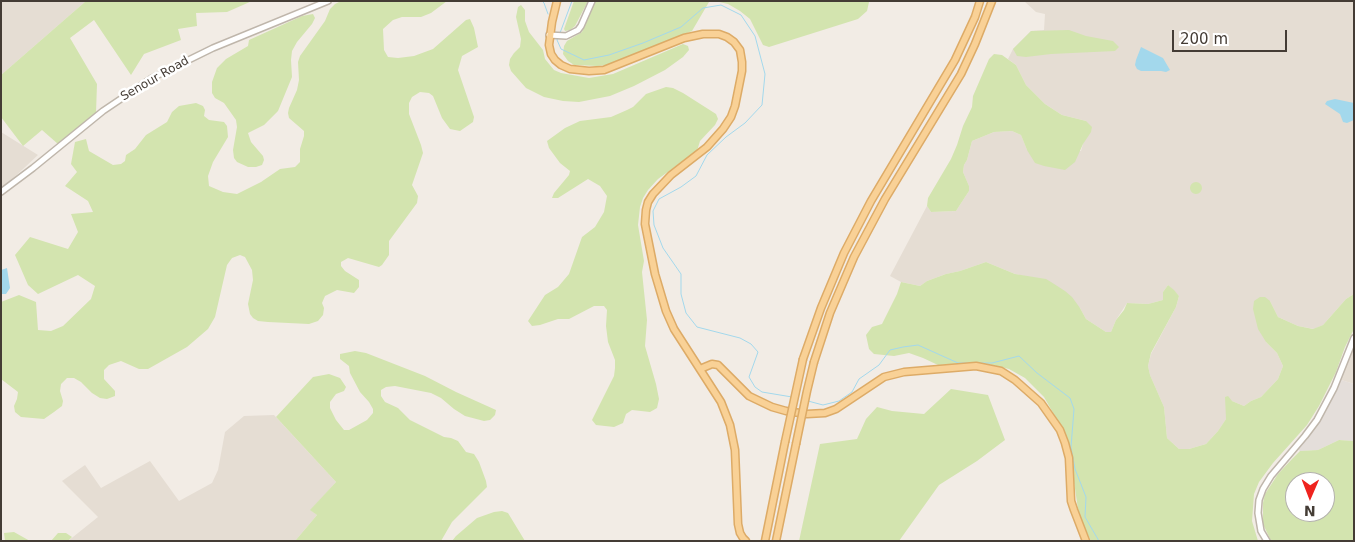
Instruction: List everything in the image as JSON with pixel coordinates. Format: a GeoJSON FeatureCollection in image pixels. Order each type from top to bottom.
{"type":"FeatureCollection","features":[{"type":"Feature","properties":{"kind":"main road"},"geometry":{"type":"LineString","coordinates":[[557,1],[549,35],[549,45],[555,60],[570,69],[578,71],[604,70],[686,37],[703,34],[727,37],[740,50],[742,71],[731,117],[707,148],[671,175],[651,196],[646,210],[646,231],[655,274],[674,329],[721,402],[730,425],[735,450],[738,524],[740,533],[746,541]]}},
{"type":"Feature","properties":{"kind":"main road"},"geometry":{"type":"LineString","coordinates":[[765,541],[804,359],[821,308],[844,253],[871,201],[955,60],[975,18],[980,1]]}},
{"type":"Feature","properties":{"kind":"main road"},"geometry":{"type":"LineString","coordinates":[[776,541],[807,391],[830,312],[854,257],[885,199],[961,74],[982,30],[992,1]]}},
{"type":"Feature","properties":{"kind":"main road"},"geometry":{"type":"LineString","coordinates":[[700,368],[712,364],[718,365],[748,396],[772,407],[807,414],[836,410],[884,378],[898,373],[976,366],[994,368],[1001,371],[1035,397],[1060,430],[1069,458],[1074,510],[1086,541]]}},
{"type":"Feature","properties":{"kind":"street","name":"Senour Road"},"geometry":{"type":"LineString","coordinates":[[1,192],[103,111],[152,78],[213,48],[328,1]]}},
{"type":"Feature","properties":{"kind":"street"},"geometry":{"type":"LineString","coordinates":[[549,35],[566,36],[578,30],[592,1]]}},
{"type":"Feature","properties":{"kind":"street"},"geometry":{"type":"LineString","coordinates":[[1267,541],[1261,530],[1258,513],[1259,500],[1263,489],[1271,476],[1317,420],[1334,388],[1354,338]]}},
{"type":"Feature","properties":{"kind":"shaded area"},"geometry":{"type":"Polygon","coordinates":[[[1,1],[86,1],[1,75],[1,1]]]}},
{"type":"Feature","properties":{"kind":"shaded area"},"geometry":{"type":"Polygon","coordinates":[[[1024,1],[1354,1],[1354,294],[1346,299],[1323,325],[1314,329],[1298,326],[1278,317],[1270,301],[1266,342],[1277,353],[1283,366],[1278,379],[1261,397],[1244,406],[1232,401],[1226,419],[1206,444],[1189,449],[1179,449],[1167,438],[1164,407],[1150,375],[1148,366],[1151,354],[1176,307],[1179,296],[1168,285],[1163,292],[1163,300],[1148,304],[1127,303],[1111,332],[1106,332],[1086,319],[1080,308],[1028,277],[1015,274],[986,262],[946,274],[927,281],[920,286],[901,282],[890,276],[927,206],[931,212],[956,211],[969,191],[969,186],[963,172],[972,141],[994,132],[1012,131],[1021,135],[1027,150],[1081,151],[1086,121],[1062,115],[1045,104],[1026,85],[1016,65],[1008,59],[1013,49],[1031,31],[1044,30],[1045,14],[1036,12],[1024,1]]]}},
{"type":"Feature","properties":{"kind":"shaded area"},"geometry":{"type":"Polygon","coordinates":[[[1,132],[38,155],[1,188],[1,132]]]}},
{"type":"Feature","properties":{"kind":"shaded area"},"geometry":{"type":"Polygon","coordinates":[[[1354,338],[1354,384],[1338,379],[1354,338]]]}},
{"type":"Feature","properties":{"kind":"shaded area"},"geometry":{"type":"Polygon","coordinates":[[[1338,379],[1354,384],[1354,441],[1339,440],[1318,450],[1300,451],[1296,447],[1305,436],[1338,379]]]}},
{"type":"Feature","properties":{"kind":"shaded area"},"geometry":{"type":"Polygon","coordinates":[[[274,415],[336,482],[311,510],[317,515],[295,541],[68,541],[98,517],[62,481],[85,465],[101,488],[150,461],[179,501],[212,483],[218,470],[225,432],[244,416],[274,415]]]}},
{"type":"Feature","properties":{"kind":"green space"},"geometry":{"type":"Polygon","coordinates":[[[86,1],[252,1],[227,12],[196,13],[197,26],[178,29],[181,40],[144,54],[131,75],[94,20],[70,38],[97,84],[96,113],[58,144],[42,130],[23,146],[1,117],[1,75],[86,1]]]}},
{"type":"Feature","properties":{"kind":"green space"},"geometry":{"type":"Polygon","coordinates":[[[341,1],[447,1],[431,13],[421,17],[402,17],[393,20],[383,29],[384,50],[388,57],[414,56],[433,49],[466,20],[470,19],[478,47],[462,56],[458,70],[474,117],[473,122],[460,131],[450,129],[442,118],[433,96],[429,93],[420,92],[412,97],[409,103],[409,114],[423,153],[412,185],[418,196],[417,203],[389,241],[389,255],[382,265],[379,267],[348,258],[341,262],[341,266],[345,271],[359,280],[359,287],[354,293],[337,290],[325,296],[322,303],[324,308],[323,315],[318,321],[309,324],[258,321],[253,318],[248,304],[253,280],[252,270],[245,257],[240,255],[232,258],[227,265],[215,317],[208,329],[187,347],[148,369],[139,369],[121,361],[109,365],[104,370],[104,379],[115,391],[115,396],[107,399],[100,398],[92,393],[74,378],[67,378],[61,384],[62,406],[44,419],[21,417],[15,412],[14,406],[18,392],[1,379],[1,302],[19,295],[36,302],[38,330],[51,331],[63,326],[91,299],[95,286],[78,275],[38,294],[28,285],[15,255],[30,237],[68,249],[78,232],[71,214],[93,212],[88,201],[65,186],[77,172],[71,164],[75,142],[86,139],[89,151],[113,165],[121,164],[125,161],[126,155],[135,149],[146,135],[167,122],[172,112],[179,106],[196,103],[203,106],[205,110],[204,116],[209,120],[224,122],[227,126],[228,137],[213,162],[208,176],[209,186],[223,192],[237,194],[261,182],[280,169],[295,167],[300,162],[300,149],[304,131],[289,118],[288,113],[299,80],[298,62],[300,56],[325,21],[330,9],[341,1]]]}},
{"type":"Feature","properties":{"kind":"green space"},"geometry":{"type":"Polygon","coordinates":[[[574,1],[588,1],[575,26],[565,31],[564,29],[574,1]]]}},
{"type":"Feature","properties":{"kind":"green space"},"geometry":{"type":"Polygon","coordinates":[[[595,1],[715,1],[709,2],[692,31],[608,65],[574,65],[563,54],[564,46],[567,41],[582,32],[595,1]]]}},
{"type":"Feature","properties":{"kind":"green space"},"geometry":{"type":"Polygon","coordinates":[[[715,1],[869,2],[867,11],[858,19],[769,47],[763,45],[750,19],[728,4],[715,1]]]}},
{"type":"Feature","properties":{"kind":"green space"},"geometry":{"type":"Polygon","coordinates":[[[521,5],[525,10],[525,21],[529,32],[543,50],[545,59],[554,70],[561,73],[589,78],[613,74],[683,44],[688,46],[689,50],[683,57],[665,70],[610,96],[579,102],[544,97],[526,88],[511,71],[509,65],[510,59],[520,47],[521,39],[516,17],[518,7],[521,5]]]}},
{"type":"Feature","properties":{"kind":"green space"},"geometry":{"type":"Polygon","coordinates":[[[313,14],[315,18],[312,24],[292,51],[292,77],[278,111],[264,125],[248,133],[251,142],[263,156],[262,165],[248,167],[237,162],[234,158],[233,150],[237,127],[236,120],[224,103],[215,98],[212,93],[212,82],[217,68],[226,59],[248,46],[249,40],[302,16],[313,14]]]}},
{"type":"Feature","properties":{"kind":"green space"},"geometry":{"type":"Polygon","coordinates":[[[1069,30],[1086,36],[1113,41],[1119,47],[1115,51],[1026,57],[1017,56],[1013,49],[1031,31],[1069,30]]]}},
{"type":"Feature","properties":{"kind":"green space"},"geometry":{"type":"Polygon","coordinates":[[[994,54],[1002,55],[1016,65],[1026,85],[1045,104],[1062,115],[1086,121],[1092,127],[1091,132],[1075,162],[1065,170],[1035,163],[1021,135],[1012,131],[994,132],[972,141],[963,172],[969,186],[969,191],[956,211],[931,212],[927,206],[928,198],[951,159],[972,107],[973,96],[989,59],[994,54]]]}},
{"type":"Feature","properties":{"kind":"green space"},"geometry":{"type":"Polygon","coordinates":[[[666,87],[683,93],[716,114],[718,119],[700,141],[697,151],[658,179],[648,190],[640,207],[638,225],[644,261],[642,272],[647,320],[645,346],[659,399],[657,408],[650,412],[632,410],[626,414],[623,423],[614,427],[596,425],[592,420],[614,376],[615,368],[615,360],[608,342],[607,310],[604,306],[594,306],[569,319],[558,319],[532,326],[528,321],[545,295],[558,287],[569,274],[582,237],[595,227],[604,212],[607,196],[600,186],[588,179],[558,198],[552,198],[570,171],[560,163],[549,148],[547,141],[565,128],[580,121],[611,117],[627,110],[633,107],[646,94],[666,87]]]}},
{"type":"Feature","properties":{"kind":"green space"},"geometry":{"type":"Polygon","coordinates":[[[1194,182],[1198,182],[1202,188],[1198,194],[1194,194],[1190,190],[1190,186],[1194,182]]]}},
{"type":"Feature","properties":{"kind":"green space"},"geometry":{"type":"Polygon","coordinates":[[[986,262],[1015,274],[1046,279],[1072,297],[1086,319],[1106,332],[1111,332],[1127,303],[1148,304],[1163,300],[1163,292],[1168,285],[1174,290],[1179,296],[1176,307],[1151,353],[1148,366],[1164,407],[1167,438],[1179,449],[1189,449],[1206,444],[1218,431],[1226,419],[1225,397],[1228,396],[1232,401],[1244,406],[1261,397],[1278,379],[1283,366],[1277,353],[1266,342],[1258,329],[1253,309],[1254,301],[1260,297],[1265,297],[1270,301],[1278,317],[1298,326],[1313,329],[1323,325],[1346,299],[1354,294],[1354,329],[1319,406],[1307,425],[1273,463],[1259,482],[1254,494],[1252,521],[1258,541],[1091,541],[1078,509],[1068,441],[1044,397],[1025,378],[1009,369],[992,365],[938,365],[909,353],[894,356],[874,354],[869,349],[866,335],[872,327],[882,324],[901,282],[920,286],[927,281],[946,274],[986,262]]]}},
{"type":"Feature","properties":{"kind":"green space"},"geometry":{"type":"Polygon","coordinates":[[[355,351],[366,353],[425,376],[496,410],[495,415],[490,420],[484,421],[465,416],[431,393],[395,386],[386,387],[381,390],[381,396],[385,402],[398,408],[410,420],[444,437],[458,441],[466,452],[474,454],[479,462],[487,487],[452,522],[441,541],[295,541],[317,515],[310,510],[336,482],[276,417],[313,377],[329,374],[340,378],[346,387],[344,391],[336,394],[330,402],[330,408],[336,420],[344,430],[349,430],[367,420],[373,413],[373,409],[360,392],[350,373],[349,366],[340,359],[340,354],[355,351]]]}},
{"type":"Feature","properties":{"kind":"green space"},"geometry":{"type":"Polygon","coordinates":[[[951,389],[988,395],[1005,440],[977,461],[939,485],[899,541],[799,541],[820,444],[857,439],[866,419],[877,407],[892,411],[924,414],[951,389]]]}},
{"type":"Feature","properties":{"kind":"green space"},"geometry":{"type":"Polygon","coordinates":[[[1339,440],[1354,441],[1354,541],[1271,541],[1263,524],[1265,494],[1278,474],[1300,451],[1318,450],[1339,440]]]}},
{"type":"Feature","properties":{"kind":"green space"},"geometry":{"type":"Polygon","coordinates":[[[502,511],[508,513],[525,541],[452,541],[477,518],[502,511]]]}},
{"type":"Feature","properties":{"kind":"green space"},"geometry":{"type":"Polygon","coordinates":[[[14,532],[30,541],[5,541],[4,533],[14,532]]]}},
{"type":"Feature","properties":{"kind":"green space"},"geometry":{"type":"Polygon","coordinates":[[[58,533],[66,533],[72,537],[68,541],[51,541],[58,533]]]}},
{"type":"Feature","properties":{"kind":"water"},"geometry":{"type":"Polygon","coordinates":[[[1141,47],[1163,58],[1170,70],[1166,72],[1141,71],[1137,69],[1135,65],[1141,47]]]}},
{"type":"Feature","properties":{"kind":"water"},"geometry":{"type":"Polygon","coordinates":[[[1335,99],[1354,103],[1354,120],[1347,123],[1343,122],[1340,114],[1325,104],[1327,101],[1335,99]]]}},
{"type":"Feature","properties":{"kind":"water"},"geometry":{"type":"Polygon","coordinates":[[[7,268],[10,288],[6,294],[1,294],[1,270],[7,268]]]}},
{"type":"Feature","properties":{"kind":"waterway"},"geometry":{"type":"LineString","coordinates":[[542,1],[548,14]]}},
{"type":"Feature","properties":{"kind":"waterway"},"geometry":{"type":"LineString","coordinates":[[560,33],[572,1]]}},
{"type":"Feature","properties":{"kind":"waterway"},"geometry":{"type":"LineString","coordinates":[[558,37],[557,40],[561,49],[584,60],[609,55],[643,43],[681,27],[703,8],[721,5],[741,15],[755,36],[765,74],[762,105],[745,123],[726,137],[707,155],[696,176],[659,199],[653,211],[654,225],[663,248],[681,274],[681,294],[686,313],[697,327],[740,338],[751,344],[758,352],[749,377],[755,387],[762,392],[792,397]]}},
{"type":"Feature","properties":{"kind":"waterway"},"geometry":{"type":"LineString","coordinates":[[808,401],[823,405],[839,401],[852,392],[859,379],[879,365],[890,350],[903,347],[918,345],[958,363],[992,363],[1019,356],[1037,373],[1070,398],[1074,409],[1071,447],[1075,469],[1086,497],[1085,517],[1099,541]]}}]}
